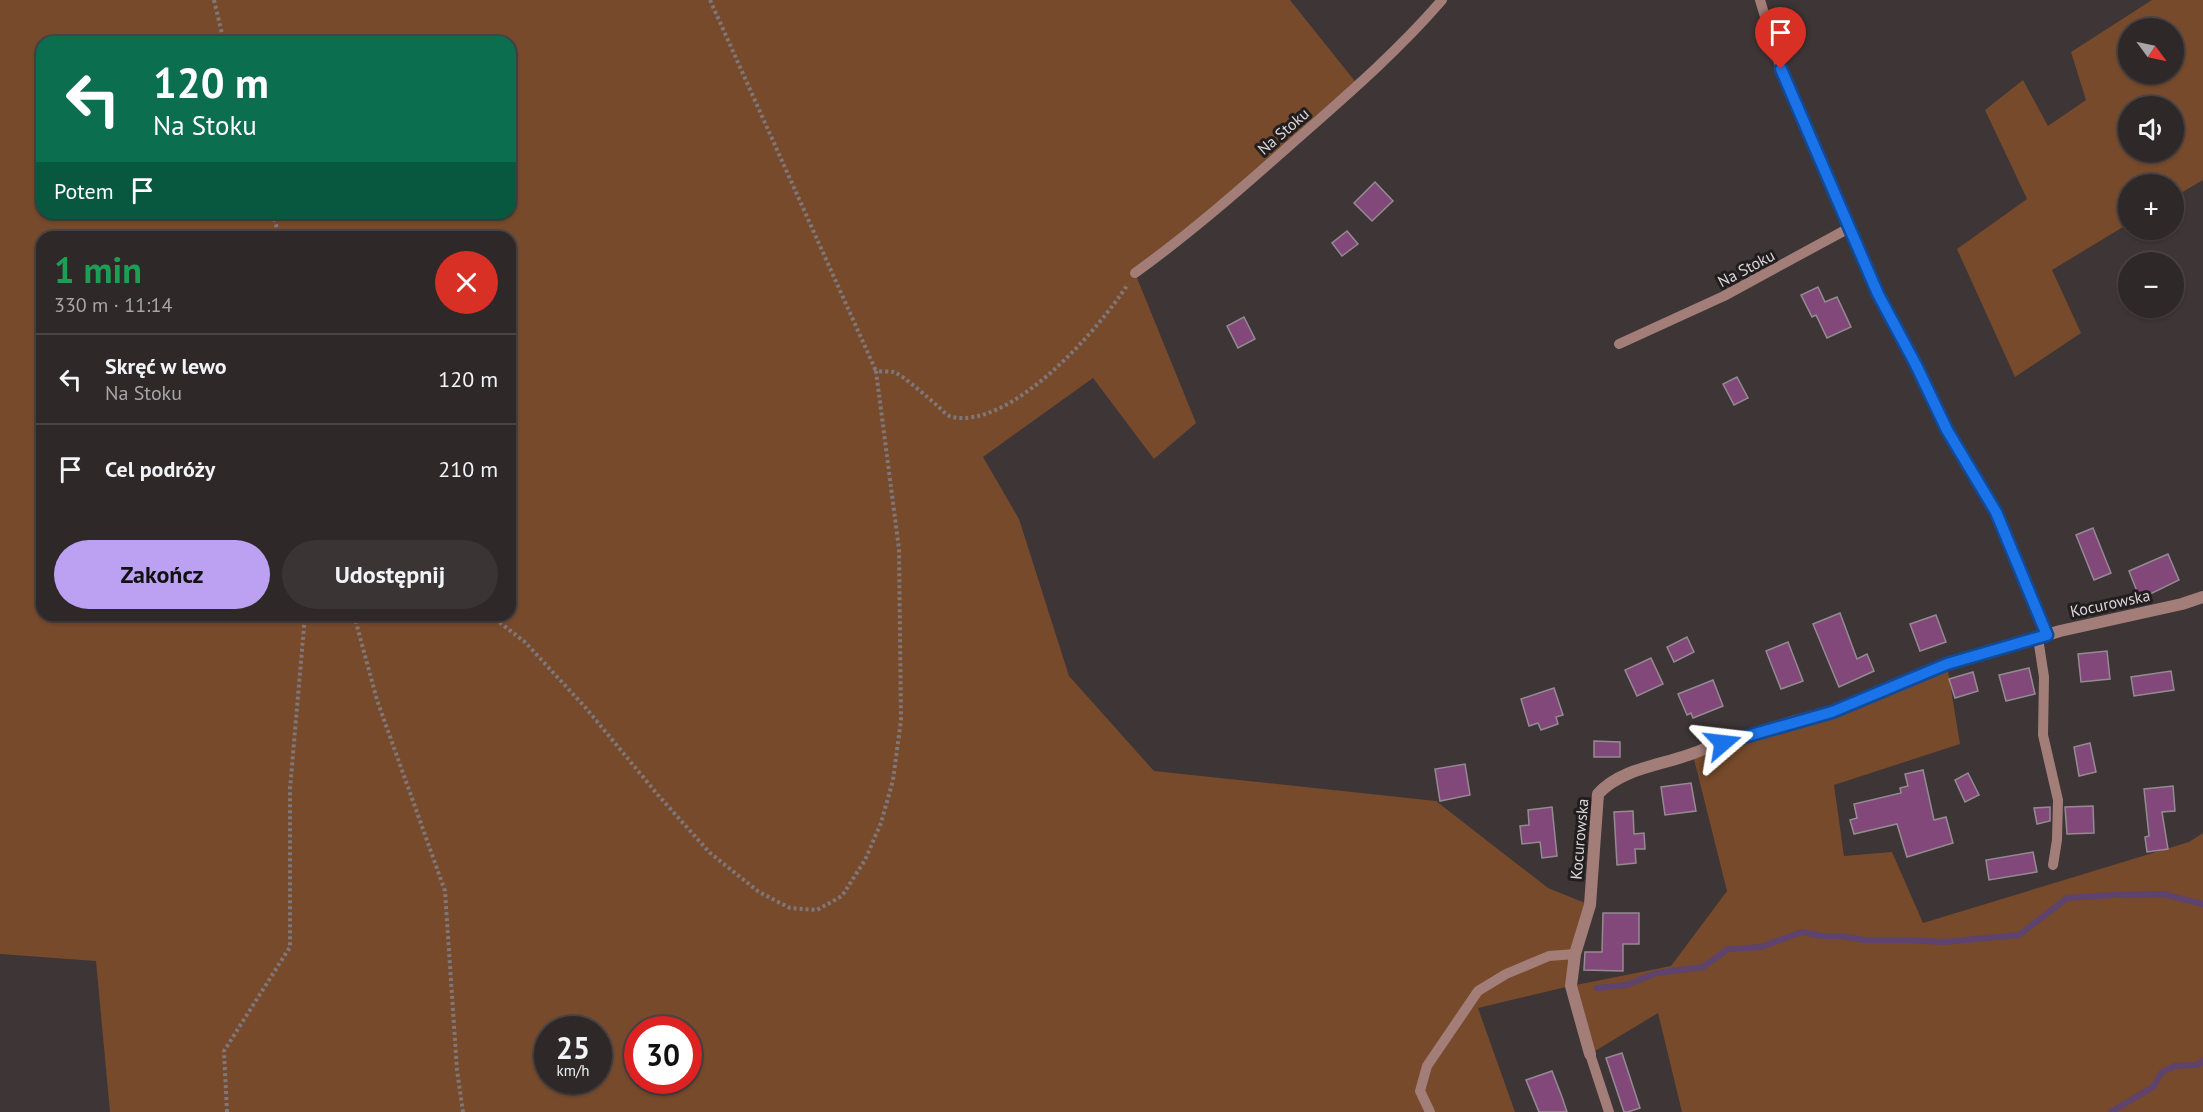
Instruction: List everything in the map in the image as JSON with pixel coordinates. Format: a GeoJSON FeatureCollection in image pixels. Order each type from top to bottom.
{"type":"FeatureCollection","features":[{"type":"Feature","properties":{"kind":"street","name":"Kocurowska"},"geometry":{"type":"LineString","coordinates":[[1590,1054],[1571,986],[1575,954],[1590,905],[1598,794],[1608,783],[1634,772],[1693,755],[1706,748],[1832,712],[1947,664],[2042,637],[2203,597]]}},
{"type":"Feature","properties":{"kind":"lane","name":"Na Stoku"},"geometry":{"type":"LineString","coordinates":[[1135,273],[1219,208],[1358,85],[1418,27],[1442,0]]}},
{"type":"Feature","properties":{"kind":"lane"},"geometry":{"type":"LineString","coordinates":[[1760,0],[1781,69],[1878,294],[1947,430],[1996,512],[2042,637],[2043,735],[2058,800],[2057,840],[2053,865]]}},
{"type":"Feature","properties":{"kind":"lane","name":"Na Stoku"},"geometry":{"type":"LineString","coordinates":[[1619,344],[1724,296],[1851,227]]}},
{"type":"Feature","properties":{"kind":"lane"},"geometry":{"type":"LineString","coordinates":[[1430,1112],[1420,1091],[1427,1066],[1478,991],[1506,974],[1549,956],[1575,954]]}},
{"type":"Feature","properties":{"kind":"lane"},"geometry":{"type":"LineString","coordinates":[[1590,1054],[1609,1112]]}},
{"type":"Feature","properties":{"kind":"path"},"geometry":{"type":"LineString","coordinates":[[214,0],[223,36]]}},
{"type":"Feature","properties":{"kind":"path"},"geometry":{"type":"LineString","coordinates":[[498,621],[525,642],[585,707],[710,853],[759,892],[790,908],[817,910],[842,896],[865,860],[881,823],[892,780],[902,720],[899,549],[876,371],[710,0]]}},
{"type":"Feature","properties":{"kind":"path"},"geometry":{"type":"LineString","coordinates":[[876,371],[896,373],[951,417],[978,416],[1009,406],[1044,378],[1086,339],[1114,305],[1135,273]]}},
{"type":"Feature","properties":{"kind":"path"},"geometry":{"type":"LineString","coordinates":[[227,1112],[224,1051],[290,947],[290,789],[304,621]]}},
{"type":"Feature","properties":{"kind":"path"},"geometry":{"type":"LineString","coordinates":[[356,621],[377,700],[445,891],[457,1070],[463,1112]]}},
{"type":"Feature","properties":{"kind":"shaded area"},"geometry":{"type":"Polygon","coordinates":[[[0,0],[1290,0],[1358,85],[1135,273],[1196,423],[1154,459],[1093,378],[983,457],[1019,519],[1069,676],[1154,771],[1436,801],[1548,888],[1590,905],[1571,986],[1671,966],[1727,891],[1693,755],[1947,665],[1960,744],[1834,785],[1844,856],[1892,852],[1923,923],[2189,842],[2203,833],[2203,1112],[1682,1112],[1658,1013],[1590,1054],[1570,986],[1478,1008],[1515,1112],[110,1112],[96,961],[0,954],[0,0]]]}},
{"type":"Feature","properties":{"kind":"shaded area"},"geometry":{"type":"Polygon","coordinates":[[[2152,0],[2203,0],[2203,180],[2184,191],[2184,174],[2118,174],[2118,230],[2052,270],[2081,333],[2015,377],[1957,249],[2027,199],[1985,110],[2023,80],[2048,126],[2086,100],[2071,52],[2118,22],[2118,84],[2184,84],[2184,18],[2124,18],[2152,0]]]}},
{"type":"Feature","properties":{"kind":"building"},"geometry":{"type":"Polygon","coordinates":[[[1375,182],[1393,201],[1372,221],[1354,203],[1375,182]]]}},
{"type":"Feature","properties":{"kind":"building"},"geometry":{"type":"Polygon","coordinates":[[[1347,231],[1358,244],[1342,256],[1332,243],[1347,231]]]}},
{"type":"Feature","properties":{"kind":"building"},"geometry":{"type":"Polygon","coordinates":[[[1818,287],[1825,302],[1837,297],[1851,327],[1827,338],[1816,315],[1812,317],[1801,295],[1818,287]]]}},
{"type":"Feature","properties":{"kind":"building"},"geometry":{"type":"Polygon","coordinates":[[[1244,317],[1255,339],[1238,348],[1227,326],[1244,317]]]}},
{"type":"Feature","properties":{"kind":"building"},"geometry":{"type":"Polygon","coordinates":[[[1737,377],[1748,398],[1734,405],[1723,384],[1737,377]]]}},
{"type":"Feature","properties":{"kind":"building"},"geometry":{"type":"Polygon","coordinates":[[[2093,528],[2111,573],[2094,580],[2076,535],[2093,528]]]}},
{"type":"Feature","properties":{"kind":"building"},"geometry":{"type":"Polygon","coordinates":[[[2168,554],[2179,580],[2140,599],[2129,571],[2168,554]]]}},
{"type":"Feature","properties":{"kind":"building"},"geometry":{"type":"Polygon","coordinates":[[[1840,613],[1857,659],[1867,654],[1874,671],[1839,687],[1813,624],[1840,613]]]}},
{"type":"Feature","properties":{"kind":"building"},"geometry":{"type":"Polygon","coordinates":[[[1936,615],[1946,642],[1920,651],[1910,624],[1936,615]]]}},
{"type":"Feature","properties":{"kind":"building"},"geometry":{"type":"Polygon","coordinates":[[[1687,637],[1694,652],[1674,662],[1667,647],[1687,637]]]}},
{"type":"Feature","properties":{"kind":"building"},"geometry":{"type":"Polygon","coordinates":[[[1788,642],[1803,681],[1781,689],[1766,651],[1788,642]]]}},
{"type":"Feature","properties":{"kind":"building"},"geometry":{"type":"Polygon","coordinates":[[[2107,651],[2110,679],[2081,682],[2078,654],[2107,651]]]}},
{"type":"Feature","properties":{"kind":"building"},"geometry":{"type":"Polygon","coordinates":[[[1651,658],[1663,684],[1637,696],[1625,670],[1651,658]]]}},
{"type":"Feature","properties":{"kind":"building"},"geometry":{"type":"Polygon","coordinates":[[[2029,668],[2035,694],[2006,701],[1999,675],[2029,668]]]}},
{"type":"Feature","properties":{"kind":"building"},"geometry":{"type":"Polygon","coordinates":[[[2171,671],[2174,690],[2134,696],[2131,677],[2171,671]]]}},
{"type":"Feature","properties":{"kind":"building"},"geometry":{"type":"Polygon","coordinates":[[[1973,672],[1978,691],[1955,698],[1949,679],[1973,672]]]}},
{"type":"Feature","properties":{"kind":"building"},"geometry":{"type":"Polygon","coordinates":[[[1713,680],[1723,706],[1693,718],[1691,713],[1687,715],[1678,694],[1713,680]]]}},
{"type":"Feature","properties":{"kind":"building"},"geometry":{"type":"Polygon","coordinates":[[[1554,688],[1563,715],[1556,717],[1558,724],[1541,730],[1538,723],[1529,726],[1521,699],[1554,688]]]}},
{"type":"Feature","properties":{"kind":"building"},"geometry":{"type":"Polygon","coordinates":[[[1594,741],[1620,742],[1620,757],[1594,757],[1594,741]]]}},
{"type":"Feature","properties":{"kind":"building"},"geometry":{"type":"Polygon","coordinates":[[[2090,743],[2096,772],[2079,776],[2074,747],[2090,743]]]}},
{"type":"Feature","properties":{"kind":"building"},"geometry":{"type":"Polygon","coordinates":[[[1465,764],[1470,795],[1440,801],[1435,769],[1465,764]]]}},
{"type":"Feature","properties":{"kind":"building"},"geometry":{"type":"Polygon","coordinates":[[[1923,770],[1934,820],[1946,817],[1953,843],[1907,857],[1897,824],[1854,834],[1850,820],[1857,818],[1854,804],[1901,793],[1900,788],[1908,786],[1905,774],[1923,770]]]}},
{"type":"Feature","properties":{"kind":"building"},"geometry":{"type":"Polygon","coordinates":[[[1968,773],[1979,795],[1965,802],[1955,780],[1968,773]]]}},
{"type":"Feature","properties":{"kind":"building"},"geometry":{"type":"Polygon","coordinates":[[[1691,783],[1696,811],[1665,815],[1661,787],[1691,783]]]}},
{"type":"Feature","properties":{"kind":"building"},"geometry":{"type":"Polygon","coordinates":[[[2173,786],[2175,811],[2162,812],[2168,849],[2147,852],[2145,837],[2149,836],[2144,789],[2173,786]]]}},
{"type":"Feature","properties":{"kind":"building"},"geometry":{"type":"Polygon","coordinates":[[[2093,806],[2094,833],[2067,834],[2065,807],[2093,806]]]}},
{"type":"Feature","properties":{"kind":"building"},"geometry":{"type":"Polygon","coordinates":[[[1552,807],[1557,856],[1542,858],[1540,842],[1522,844],[1520,826],[1529,825],[1528,810],[1552,807]]]}},
{"type":"Feature","properties":{"kind":"building"},"geometry":{"type":"Polygon","coordinates":[[[2050,807],[2050,821],[2037,824],[2034,808],[2050,807]]]}},
{"type":"Feature","properties":{"kind":"building"},"geometry":{"type":"Polygon","coordinates":[[[1633,811],[1634,834],[1644,833],[1645,849],[1635,849],[1636,863],[1617,865],[1614,812],[1633,811]]]}},
{"type":"Feature","properties":{"kind":"building"},"geometry":{"type":"Polygon","coordinates":[[[2033,852],[2037,872],[1989,880],[1986,860],[2033,852]]]}},
{"type":"Feature","properties":{"kind":"building"},"geometry":{"type":"Polygon","coordinates":[[[1603,913],[1639,913],[1639,944],[1623,944],[1623,971],[1584,970],[1585,952],[1602,952],[1603,913]]]}},
{"type":"Feature","properties":{"kind":"building"},"geometry":{"type":"Polygon","coordinates":[[[1622,1053],[1640,1108],[1628,1112],[1624,1112],[1606,1058],[1622,1053]]]}},
{"type":"Feature","properties":{"kind":"building"},"geometry":{"type":"Polygon","coordinates":[[[1552,1071],[1567,1112],[1539,1112],[1526,1080],[1552,1071]]]}},
{"type":"Feature","properties":{"kind":"waterway"},"geometry":{"type":"LineString","coordinates":[[1597,988],[1626,985],[1657,973],[1703,967],[1728,949],[1761,947],[1802,932],[1864,940],[1943,942],[2019,935],[2067,898],[2163,894],[2203,904]]}},
{"type":"Feature","properties":{"kind":"waterway"},"geometry":{"type":"LineString","coordinates":[[2111,1112],[2153,1087],[2162,1072],[2175,1066],[2197,1065],[2203,1061]]}},
{"type":"Feature","properties":{"kind":"route"},"geometry":{"type":"LineString","coordinates":[[1723,743],[1832,712],[1947,664],[2047,635],[1996,512],[1947,430],[1878,294],[1781,69]]}}]}
